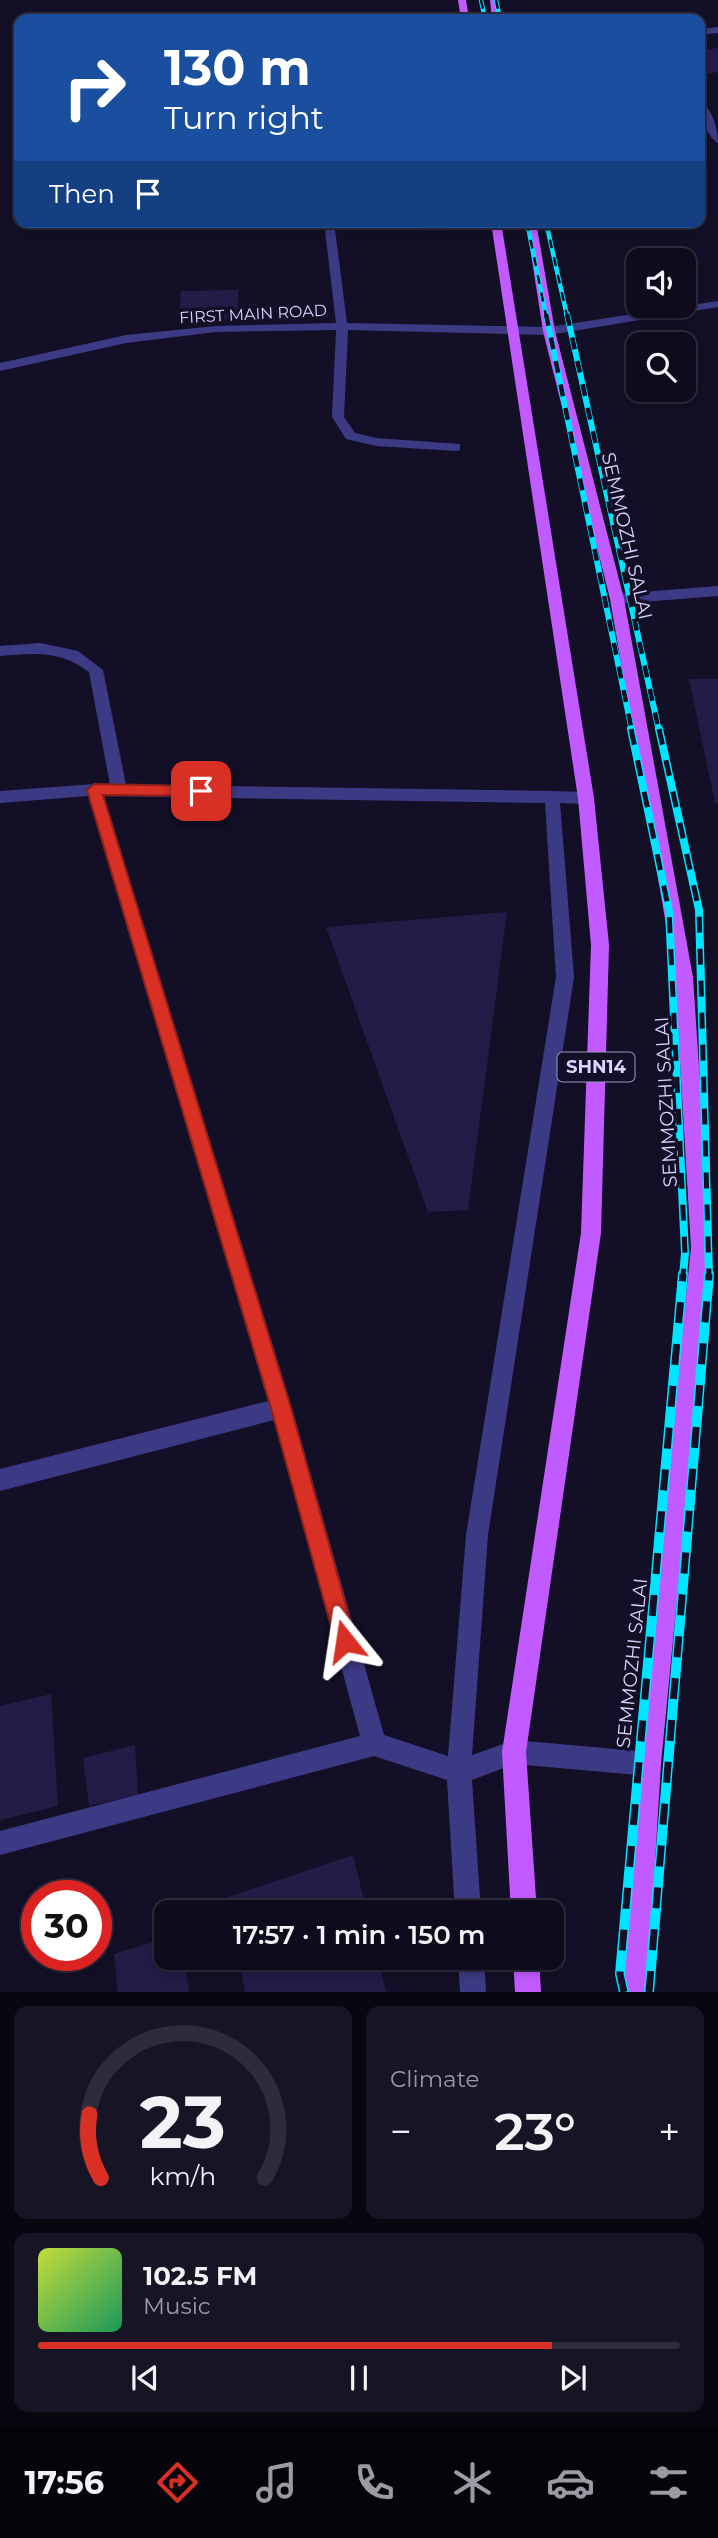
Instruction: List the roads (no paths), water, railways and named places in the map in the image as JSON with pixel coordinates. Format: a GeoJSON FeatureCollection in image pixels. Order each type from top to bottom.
{"type":"FeatureCollection","features":[{"type":"Feature","properties":{"kind":"main road","name":"SHN14"},"geometry":{"type":"LineString","coordinates":[[497,228],[586,798],[600,944],[591,1233],[514,1752],[523,1900]]}},
{"type":"Feature","properties":{"kind":"main road","name":"SEMMOZHI SALAI"},"geometry":{"type":"LineString","coordinates":[[532,228],[549,331],[617,599],[684,977],[701,1248],[649,1764],[635,1992]]}},
{"type":"Feature","properties":{"kind":"main road"},"geometry":{"type":"LineString","coordinates":[[527,1970],[528,1992]]}},
{"type":"Feature","properties":{"kind":"street"},"geometry":{"type":"LineString","coordinates":[[705,113],[718,140]]}},
{"type":"Feature","properties":{"kind":"street"},"geometry":{"type":"LineString","coordinates":[[330,228],[342,326],[338,417],[350,436],[376,442],[456,447]]}},
{"type":"Feature","properties":{"kind":"street","name":"FIRST MAIN ROAD"},"geometry":{"type":"LineString","coordinates":[[0,368],[126,339],[216,329],[342,326],[549,331],[718,304]]}},
{"type":"Feature","properties":{"kind":"street"},"geometry":{"type":"LineString","coordinates":[[617,599],[718,591]]}},
{"type":"Feature","properties":{"kind":"street"},"geometry":{"type":"LineString","coordinates":[[0,650],[46,647],[67,650],[96,670],[119,790]]}},
{"type":"Feature","properties":{"kind":"street"},"geometry":{"type":"LineString","coordinates":[[94,790],[281,1408],[374,1744]]}},
{"type":"Feature","properties":{"kind":"street"},"geometry":{"type":"LineString","coordinates":[[0,797],[119,790],[586,798]]}},
{"type":"Feature","properties":{"kind":"street"},"geometry":{"type":"LineString","coordinates":[[467,1900],[459,1772],[477,1535],[565,978],[552,797]]}},
{"type":"Feature","properties":{"kind":"street"},"geometry":{"type":"LineString","coordinates":[[0,1480],[281,1408]]}},
{"type":"Feature","properties":{"kind":"street"},"geometry":{"type":"LineString","coordinates":[[0,1843],[374,1744],[459,1772],[514,1752],[649,1764]]}},
{"type":"Feature","properties":{"kind":"street"},"geometry":{"type":"LineString","coordinates":[[472,1970],[473,1992]]}},
{"type":"Feature","properties":{"kind":"railway"},"geometry":{"type":"LineString","coordinates":[[481,0],[484,14]]}},
{"type":"Feature","properties":{"kind":"railway"},"geometry":{"type":"LineString","coordinates":[[496,0],[499,14]]}},
{"type":"Feature","properties":{"kind":"railway"},"geometry":{"type":"LineString","coordinates":[[528,228],[546,316]]}},
{"type":"Feature","properties":{"kind":"railway"},"geometry":{"type":"LineString","coordinates":[[547,228],[567,316]]}},
{"type":"Feature","properties":{"kind":"railway"},"geometry":{"type":"LineString","coordinates":[[546,314],[632,731]]}},
{"type":"Feature","properties":{"kind":"railway"},"geometry":{"type":"LineString","coordinates":[[567,314],[659,731]]}},
{"type":"Feature","properties":{"kind":"railway"},"geometry":{"type":"LineString","coordinates":[[631,729],[669,911],[685,1253],[683,1276]]}},
{"type":"Feature","properties":{"kind":"railway"},"geometry":{"type":"LineString","coordinates":[[659,729],[699,910],[709,1274]]}},
{"type":"Feature","properties":{"kind":"railway"},"geometry":{"type":"LineString","coordinates":[[624,1992],[620,1974],[683,1274]]}},
{"type":"Feature","properties":{"kind":"railway"},"geometry":{"type":"LineString","coordinates":[[649,1992],[709,1274]]}}]}
